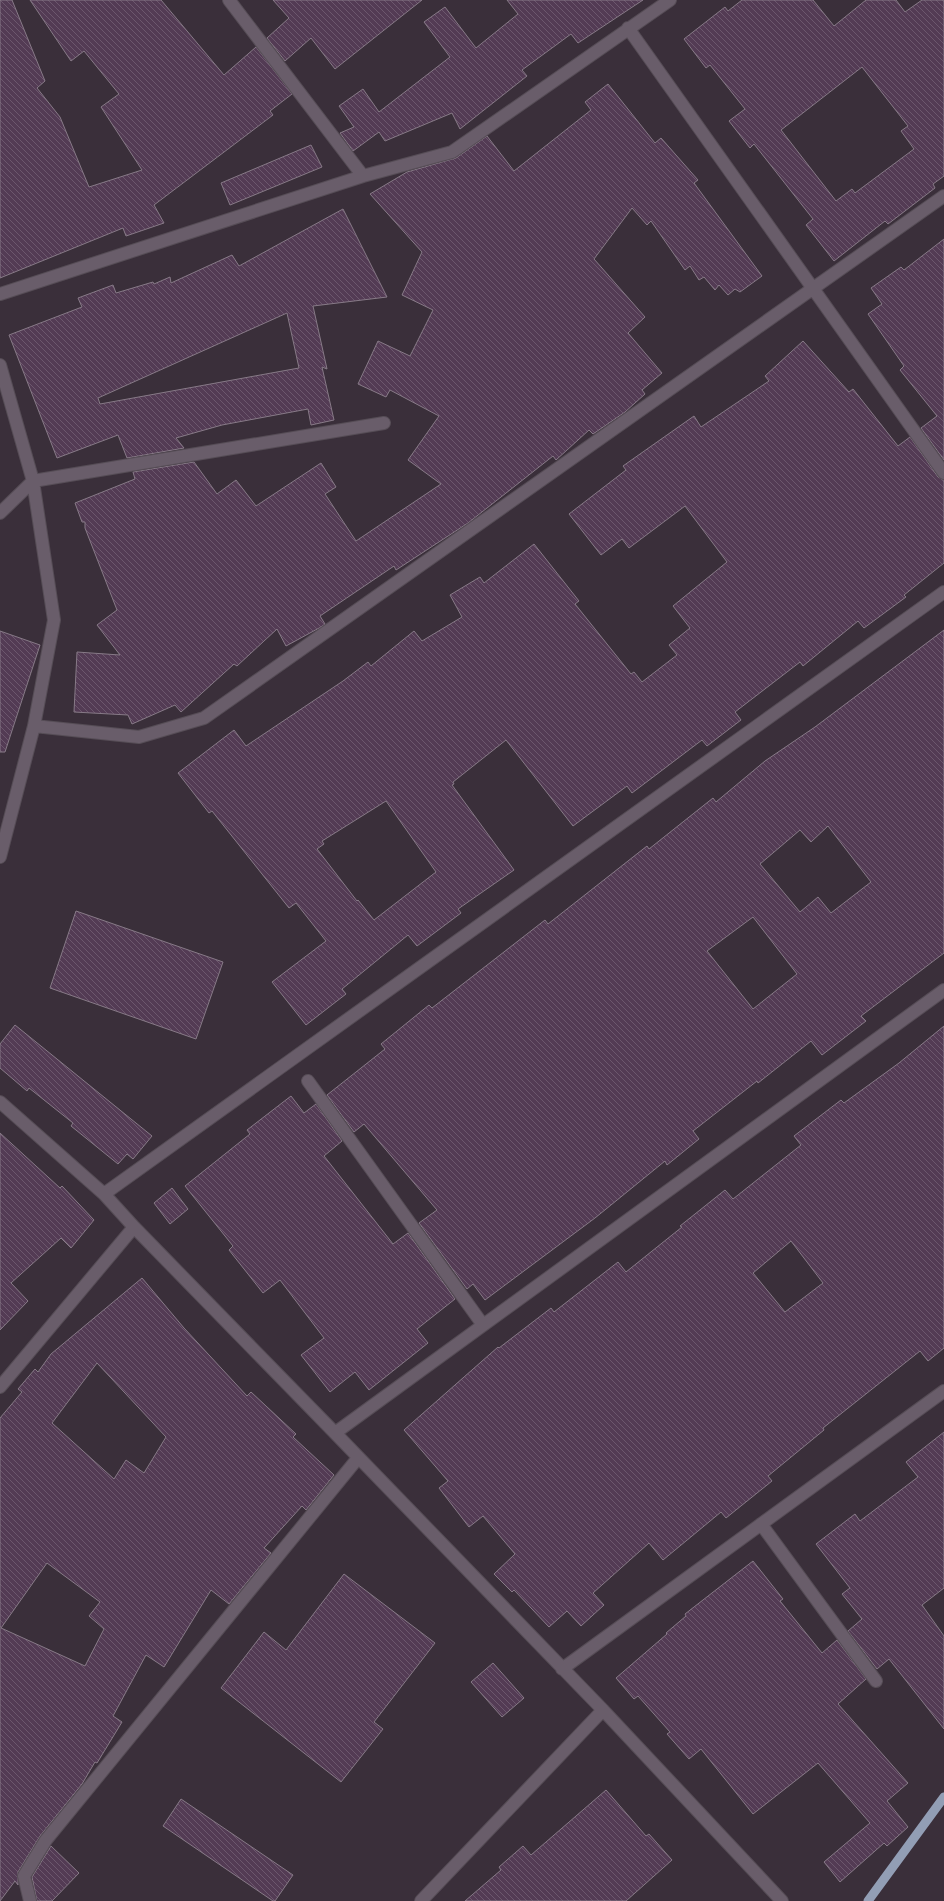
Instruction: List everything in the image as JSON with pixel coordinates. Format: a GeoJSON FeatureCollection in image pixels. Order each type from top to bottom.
{"type":"FeatureCollection","features":[{"type":"Feature","properties":{"kind":"street"},"geometry":{"type":"LineString","coordinates":[[229,0],[363,176]]}},
{"type":"Feature","properties":{"kind":"street"},"geometry":{"type":"LineString","coordinates":[[0,294],[363,176],[452,152],[670,0]]}},
{"type":"Feature","properties":{"kind":"street"},"geometry":{"type":"LineString","coordinates":[[628,28],[944,473]]}},
{"type":"Feature","properties":{"kind":"street"},"geometry":{"type":"LineString","coordinates":[[34,726],[139,737],[204,718],[812,287],[944,196]]}},
{"type":"Feature","properties":{"kind":"street"},"geometry":{"type":"LineString","coordinates":[[0,364],[33,480],[54,620],[34,726],[0,857]]}},
{"type":"Feature","properties":{"kind":"street"},"geometry":{"type":"LineString","coordinates":[[0,513],[33,480],[384,423]]}},
{"type":"Feature","properties":{"kind":"street"},"geometry":{"type":"LineString","coordinates":[[104,1194],[944,592]]}},
{"type":"Feature","properties":{"kind":"street"},"geometry":{"type":"LineString","coordinates":[[335,1433],[944,990]]}},
{"type":"Feature","properties":{"kind":"street"},"geometry":{"type":"LineString","coordinates":[[308,1081],[483,1325]]}},
{"type":"Feature","properties":{"kind":"street"},"geometry":{"type":"LineString","coordinates":[[0,1102],[104,1194],[134,1227],[602,1710],[782,1901]]}},
{"type":"Feature","properties":{"kind":"street"},"geometry":{"type":"LineString","coordinates":[[0,1387],[134,1227]]}},
{"type":"Feature","properties":{"kind":"street"},"geometry":{"type":"LineString","coordinates":[[562,1669],[944,1391]]}},
{"type":"Feature","properties":{"kind":"street"},"geometry":{"type":"LineString","coordinates":[[30,1901],[24,1876],[46,1840],[358,1458]]}},
{"type":"Feature","properties":{"kind":"street"},"geometry":{"type":"LineString","coordinates":[[761,1524],[876,1681]]}},
{"type":"Feature","properties":{"kind":"street"},"geometry":{"type":"LineString","coordinates":[[422,1901],[602,1710]]}},
{"type":"Feature","properties":{"kind":"building"},"geometry":{"type":"Polygon","coordinates":[[[0,0],[12,0],[45,81],[37,88],[60,117],[89,187],[142,170],[101,107],[119,94],[84,51],[71,61],[30,0],[161,0],[224,75],[256,47],[292,94],[270,111],[273,115],[154,205],[164,223],[126,236],[123,228],[0,278],[0,0]]]}},
{"type":"Feature","properties":{"kind":"building"},"geometry":{"type":"Polygon","coordinates":[[[273,0],[422,0],[335,69],[311,38],[285,61],[267,38],[289,18],[273,0]]]}},
{"type":"Feature","properties":{"kind":"building"},"geometry":{"type":"Polygon","coordinates":[[[507,0],[643,0],[578,43],[571,34],[522,70],[527,76],[460,129],[452,113],[385,141],[379,132],[353,151],[340,133],[354,127],[339,106],[363,89],[379,112],[450,57],[424,22],[445,7],[476,48],[518,14],[507,0]]]}},
{"type":"Feature","properties":{"kind":"building"},"geometry":{"type":"Polygon","coordinates":[[[742,0],[813,0],[834,26],[866,0],[896,0],[905,12],[922,0],[944,0],[944,176],[933,184],[935,188],[888,224],[885,221],[834,261],[806,225],[813,219],[754,144],[750,148],[729,121],[745,109],[710,65],[706,68],[684,39],[725,7],[728,11],[742,0]],[[862,67],[781,130],[836,201],[852,189],[855,193],[914,149],[901,131],[908,126],[862,67]]]}},
{"type":"Feature","properties":{"kind":"building"},"geometry":{"type":"Polygon","coordinates":[[[608,84],[655,143],[661,138],[698,180],[694,183],[762,276],[740,292],[735,289],[728,295],[719,285],[715,290],[704,277],[699,280],[690,266],[685,270],[651,221],[647,225],[632,208],[594,259],[645,317],[628,333],[662,373],[642,390],[645,394],[625,412],[593,434],[589,430],[556,460],[553,456],[468,523],[396,570],[394,566],[320,616],[325,624],[321,627],[286,646],[277,629],[237,666],[234,664],[181,712],[175,705],[132,724],[128,715],[74,712],[77,652],[120,655],[97,625],[117,610],[85,528],[85,522],[82,522],[75,503],[135,479],[133,472],[194,462],[217,494],[236,480],[256,506],[321,463],[336,487],[325,494],[356,541],[441,484],[408,460],[439,416],[390,390],[386,397],[358,384],[378,341],[410,356],[433,310],[402,295],[422,252],[370,194],[407,172],[456,158],[487,136],[514,171],[591,110],[585,102],[608,84]]]}},
{"type":"Feature","properties":{"kind":"building"},"geometry":{"type":"Polygon","coordinates":[[[311,145],[322,167],[230,205],[221,183],[311,145]]]}},
{"type":"Feature","properties":{"kind":"building"},"geometry":{"type":"Polygon","coordinates":[[[343,209],[387,297],[313,306],[327,369],[322,367],[334,420],[311,425],[308,409],[222,425],[176,438],[184,448],[127,458],[118,435],[57,458],[9,335],[82,307],[78,298],[113,285],[116,293],[153,282],[154,284],[170,277],[171,283],[232,255],[239,266],[343,209]],[[287,313],[98,398],[100,404],[299,368],[287,313]]]}},
{"type":"Feature","properties":{"kind":"building"},"geometry":{"type":"Polygon","coordinates":[[[944,239],[944,460],[921,428],[937,416],[900,370],[904,366],[868,314],[882,304],[871,288],[901,267],[904,270],[944,239]]]}},
{"type":"Feature","properties":{"kind":"building"},"geometry":{"type":"Polygon","coordinates":[[[803,341],[849,392],[853,389],[898,446],[910,437],[938,477],[944,480],[944,563],[904,595],[906,597],[864,628],[858,621],[803,666],[800,662],[735,712],[741,720],[707,746],[702,740],[632,793],[627,786],[573,826],[506,740],[453,782],[454,784],[452,785],[514,870],[458,909],[461,913],[417,946],[408,935],[342,989],[346,994],[306,1025],[272,982],[326,941],[296,903],[289,908],[212,811],[209,813],[178,773],[234,730],[246,746],[343,681],[368,662],[371,666],[414,631],[422,641],[462,617],[450,595],[480,577],[484,583],[534,544],[579,601],[575,604],[631,674],[634,672],[642,682],[677,655],[669,645],[690,628],[673,606],[727,562],[685,506],[629,548],[622,539],[601,555],[569,514],[626,470],[623,466],[694,416],[701,427],[769,381],[765,376],[803,341]],[[386,801],[322,841],[324,844],[317,849],[357,901],[358,900],[374,920],[436,872],[386,801]]]}},
{"type":"Feature","properties":{"kind":"building"},"geometry":{"type":"Polygon","coordinates":[[[944,630],[944,953],[861,1016],[866,1021],[822,1055],[811,1041],[758,1083],[757,1081],[693,1131],[699,1139],[667,1165],[665,1161],[595,1218],[485,1300],[473,1284],[467,1289],[419,1223],[437,1210],[364,1124],[354,1132],[327,1095],[385,1049],[381,1044],[429,1005],[432,1008],[545,920],[548,924],[647,846],[649,849],[713,798],[716,802],[765,761],[815,727],[944,630]],[[828,826],[811,842],[800,830],[760,864],[800,912],[818,897],[831,913],[871,882],[828,826]],[[753,917],[707,951],[753,1009],[797,974],[753,917]]]}},
{"type":"Feature","properties":{"kind":"building"},"geometry":{"type":"Polygon","coordinates":[[[0,631],[40,645],[5,752],[0,752],[0,631]]]}},
{"type":"Feature","properties":{"kind":"building"},"geometry":{"type":"Polygon","coordinates":[[[76,911],[223,962],[196,1039],[50,988],[76,911]]]}},
{"type":"Feature","properties":{"kind":"building"},"geometry":{"type":"Polygon","coordinates":[[[15,1025],[152,1136],[133,1159],[127,1154],[118,1164],[71,1126],[73,1123],[29,1088],[27,1091],[0,1068],[0,1044],[15,1025]]]}},
{"type":"Feature","properties":{"kind":"building"},"geometry":{"type":"Polygon","coordinates":[[[944,1026],[944,1348],[928,1361],[920,1351],[823,1428],[824,1430],[768,1476],[772,1481],[726,1518],[721,1512],[663,1560],[649,1543],[593,1593],[604,1605],[581,1626],[567,1611],[549,1627],[514,1590],[512,1592],[494,1574],[515,1554],[483,1516],[469,1527],[439,1488],[448,1481],[404,1430],[498,1347],[499,1348],[551,1308],[554,1312],[618,1262],[626,1272],[725,1190],[733,1199],[801,1145],[794,1136],[841,1100],[844,1103],[899,1063],[944,1026]],[[791,1241],[753,1273],[785,1312],[823,1283],[791,1241]]]}},
{"type":"Feature","properties":{"kind":"building"},"geometry":{"type":"Polygon","coordinates":[[[291,1096],[304,1113],[316,1104],[342,1141],[324,1156],[393,1244],[408,1233],[455,1299],[417,1329],[428,1343],[369,1390],[355,1372],[330,1392],[301,1355],[324,1338],[280,1280],[263,1293],[229,1250],[233,1246],[185,1186],[250,1134],[247,1130],[291,1096]]]}},
{"type":"Feature","properties":{"kind":"building"},"geometry":{"type":"Polygon","coordinates":[[[0,1133],[60,1188],[62,1186],[94,1220],[71,1248],[61,1238],[11,1283],[28,1301],[0,1330],[0,1133]]]}},
{"type":"Feature","properties":{"kind":"building"},"geometry":{"type":"Polygon","coordinates":[[[172,1188],[188,1209],[170,1224],[154,1203],[172,1188]]]}},
{"type":"Feature","properties":{"kind":"building"},"geometry":{"type":"Polygon","coordinates":[[[142,1278],[184,1328],[247,1396],[251,1392],[296,1434],[293,1437],[334,1475],[306,1510],[302,1506],[264,1548],[271,1553],[229,1604],[211,1590],[164,1667],[146,1655],[113,1716],[122,1722],[97,1763],[95,1762],[82,1784],[40,1836],[18,1872],[18,1885],[15,1881],[0,1901],[0,1418],[22,1392],[18,1389],[35,1369],[38,1372],[51,1354],[142,1278]],[[97,1363],[52,1423],[114,1479],[126,1460],[144,1473],[166,1437],[97,1363]],[[47,1563],[1,1628],[85,1666],[104,1629],[89,1616],[100,1602],[47,1563]]]}},
{"type":"Feature","properties":{"kind":"building"},"geometry":{"type":"Polygon","coordinates":[[[944,1432],[944,1588],[922,1605],[944,1636],[944,1729],[889,1659],[877,1669],[848,1631],[862,1619],[842,1594],[850,1588],[816,1544],[855,1514],[860,1521],[918,1477],[906,1462],[944,1432]]]}},
{"type":"Feature","properties":{"kind":"building"},"geometry":{"type":"Polygon","coordinates":[[[753,1561],[783,1599],[780,1601],[822,1653],[837,1640],[866,1679],[838,1704],[908,1783],[887,1801],[908,1827],[887,1846],[884,1843],[840,1882],[824,1862],[870,1823],[818,1763],[753,1814],[701,1749],[689,1759],[667,1734],[670,1732],[638,1696],[634,1699],[616,1678],[667,1634],[666,1633],[686,1616],[685,1614],[753,1561]]]}},
{"type":"Feature","properties":{"kind":"building"},"geometry":{"type":"Polygon","coordinates":[[[344,1574],[435,1643],[374,1722],[383,1729],[341,1782],[221,1688],[264,1632],[286,1650],[344,1574]]]}},
{"type":"Feature","properties":{"kind":"building"},"geometry":{"type":"Polygon","coordinates":[[[493,1663],[524,1698],[502,1717],[471,1682],[493,1663]]]}},
{"type":"Feature","properties":{"kind":"building"},"geometry":{"type":"Polygon","coordinates":[[[606,1790],[646,1836],[649,1834],[672,1860],[626,1901],[465,1901],[501,1870],[499,1867],[523,1846],[531,1855],[606,1790]]]}},
{"type":"Feature","properties":{"kind":"building"},"geometry":{"type":"Polygon","coordinates":[[[181,1799],[293,1875],[275,1901],[163,1826],[181,1799]]]}},
{"type":"Feature","properties":{"kind":"building"},"geometry":{"type":"Polygon","coordinates":[[[51,1846],[79,1873],[52,1901],[37,1901],[32,1877],[51,1846]]]}},
{"type":"Feature","properties":{"kind":"waterway"},"geometry":{"type":"LineString","coordinates":[[868,1901],[944,1797]]}}]}
